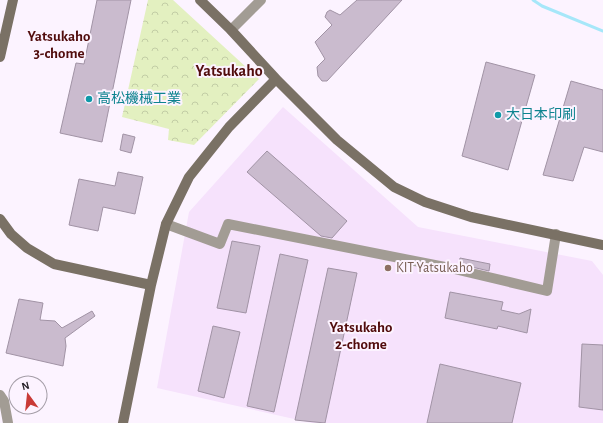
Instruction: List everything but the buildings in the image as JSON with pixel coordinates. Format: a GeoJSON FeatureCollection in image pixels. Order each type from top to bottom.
{"type":"FeatureCollection","features":[{"type":"Feature","properties":{"kind":"street"},"geometry":{"type":"LineString","coordinates":[[0,57],[13,0]]}},
{"type":"Feature","properties":{"kind":"street"},"geometry":{"type":"LineString","coordinates":[[200,0],[337,140],[394,187],[425,202],[472,217],[603,245]]}},
{"type":"Feature","properties":{"kind":"street"},"geometry":{"type":"LineString","coordinates":[[230,30],[261,0]]}},
{"type":"Feature","properties":{"kind":"street"},"geometry":{"type":"LineString","coordinates":[[123,423],[151,285],[166,224],[189,176],[228,127],[276,79]]}},
{"type":"Feature","properties":{"kind":"street"},"geometry":{"type":"LineString","coordinates":[[0,219],[11,234],[27,248],[54,264],[151,285]]}},
{"type":"Feature","properties":{"kind":"street"},"geometry":{"type":"LineString","coordinates":[[166,224],[220,244],[228,224],[450,268],[547,291],[556,234]]}},
{"type":"Feature","properties":{"kind":"street"},"geometry":{"type":"LineString","coordinates":[[0,395],[4,401],[8,423]]}},
{"type":"Feature","properties":{"kind":"shaded area","name":"KIT Yatsukaho"},"geometry":{"type":"Polygon","coordinates":[[[283,107],[418,227],[592,261],[603,275],[603,423],[312,423],[157,388],[189,212],[283,107]]]}},
{"type":"Feature","properties":{"kind":"green space"},"geometry":{"type":"Polygon","coordinates":[[[148,0],[173,0],[259,79],[194,145],[168,140],[169,129],[122,117],[148,0]]]}},
{"type":"Feature","properties":{"kind":"waterway"},"geometry":{"type":"LineString","coordinates":[[533,0],[542,6],[603,31]]}},
{"type":"Feature","properties":{"kind":"place","name":"高松機械工業"},"geometry":{"type":"Point","coordinates":[89,99]}},
{"type":"Feature","properties":{"kind":"place","name":"大日本印刷"},"geometry":{"type":"Point","coordinates":[498,115]}},
{"type":"Feature","properties":{"kind":"place","name":"KIT Yatsukaho"},"geometry":{"type":"Point","coordinates":[388,268]}},
{"type":"Feature","properties":{"kind":"district","name":"Yatsukaho 3-chome"},"geometry":{"type":"Point","coordinates":[59,44]}},
{"type":"Feature","properties":{"kind":"district","name":"Yatsukaho"},"geometry":{"type":"Point","coordinates":[229,71]}},
{"type":"Feature","properties":{"kind":"district","name":"Yatsukaho 2-chome"},"geometry":{"type":"Point","coordinates":[361,336]}}]}
